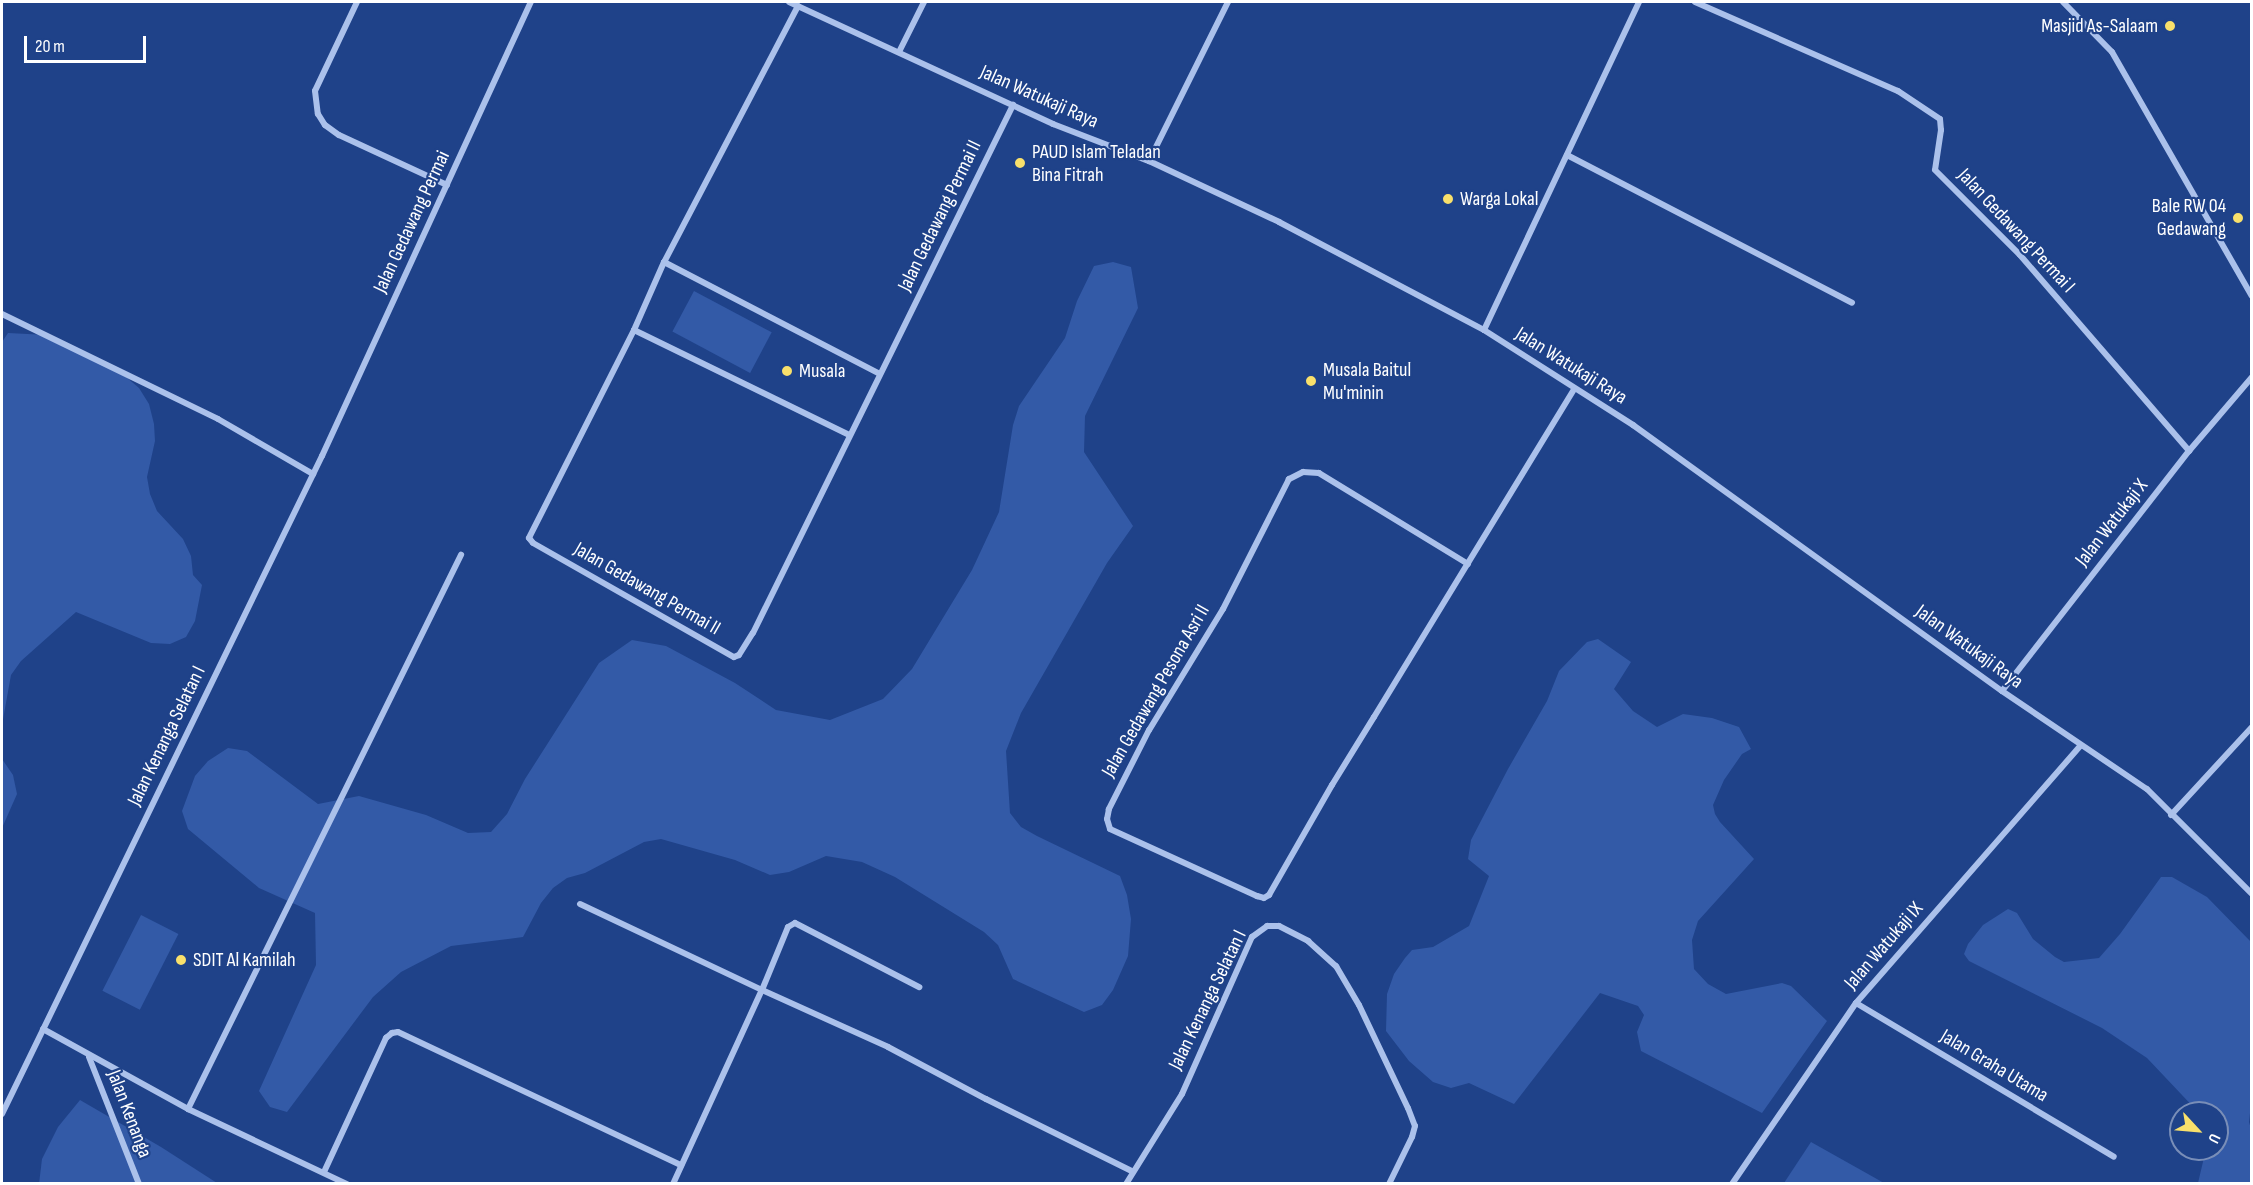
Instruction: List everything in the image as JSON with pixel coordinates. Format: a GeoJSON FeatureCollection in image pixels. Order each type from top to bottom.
{"type":"FeatureCollection","features":[{"type":"Feature","properties":{"kind":"street"},"geometry":{"type":"LineString","coordinates":[[357,2],[315,91],[318,114],[325,125],[339,135],[447,185]]}},
{"type":"Feature","properties":{"kind":"street","name":"Jalan Gedawang Permai"},"geometry":{"type":"LineString","coordinates":[[322,456],[531,2]]}},
{"type":"Feature","properties":{"kind":"street","name":"Jalan Watukaji Raya"},"geometry":{"type":"LineString","coordinates":[[789,2],[1053,124],[1149,161],[1279,222],[1484,330],[1633,425],[2002,691],[2147,789],[2252,894]]}},
{"type":"Feature","properties":{"kind":"street"},"geometry":{"type":"LineString","coordinates":[[899,52],[924,2]]}},
{"type":"Feature","properties":{"kind":"street"},"geometry":{"type":"LineString","coordinates":[[1149,161],[1228,2]]}},
{"type":"Feature","properties":{"kind":"street"},"geometry":{"type":"LineString","coordinates":[[1484,330],[1639,2]]}},
{"type":"Feature","properties":{"kind":"street","name":"Jalan Gedawang Permai I"},"geometry":{"type":"LineString","coordinates":[[1695,2],[1898,91],[1940,118],[1935,170],[2020,255],[2189,451]]}},
{"type":"Feature","properties":{"kind":"street"},"geometry":{"type":"LineString","coordinates":[[2063,2],[2112,52],[2252,296]]}},
{"type":"Feature","properties":{"kind":"street","name":"Jalan Gedawang Permai II"},"geometry":{"type":"LineString","coordinates":[[798,6],[664,262],[634,330],[557,478],[529,538],[533,543],[728,655],[739,655],[753,633],[1013,105]]}},
{"type":"Feature","properties":{"kind":"street"},"geometry":{"type":"LineString","coordinates":[[1567,155],[1852,303]]}},
{"type":"Feature","properties":{"kind":"street"},"geometry":{"type":"LineString","coordinates":[[664,262],[880,374]]}},
{"type":"Feature","properties":{"kind":"street"},"geometry":{"type":"LineString","coordinates":[[2,314],[218,419],[314,474]]}},
{"type":"Feature","properties":{"kind":"street"},"geometry":{"type":"LineString","coordinates":[[634,330],[849,435]]}},
{"type":"Feature","properties":{"kind":"street","name":"Jalan Watukaji X"},"geometry":{"type":"LineString","coordinates":[[2002,691],[2189,451],[2252,377]]}},
{"type":"Feature","properties":{"kind":"street","name":"Jalan Gedawang Pesona Asri II"},"geometry":{"type":"LineString","coordinates":[[1468,564],[1319,474],[1303,472],[1289,479],[1223,609],[1149,730],[1109,809],[1107,819],[1110,829],[1257,896],[1264,898],[1269,895],[1332,785],[1468,564],[1575,389]]}},
{"type":"Feature","properties":{"kind":"street","name":"Jalan Kenanga Selatan I"},"geometry":{"type":"LineString","coordinates":[[2,1114],[322,456]]}},
{"type":"Feature","properties":{"kind":"street"},"geometry":{"type":"LineString","coordinates":[[188,1108],[461,555]]}},
{"type":"Feature","properties":{"kind":"street"},"geometry":{"type":"LineString","coordinates":[[2171,815],[2252,727]]}},
{"type":"Feature","properties":{"kind":"street","name":"Jalan Watukaji IX"},"geometry":{"type":"LineString","coordinates":[[1732,1184],[1856,1003],[2081,745]]}},
{"type":"Feature","properties":{"kind":"street"},"geometry":{"type":"LineString","coordinates":[[580,904],[888,1047],[1132,1171]]}},
{"type":"Feature","properties":{"kind":"street"},"geometry":{"type":"LineString","coordinates":[[673,1184],[762,990],[788,927],[795,924],[919,987]]}},
{"type":"Feature","properties":{"kind":"street","name":"Jalan Kenanga Selatan I"},"geometry":{"type":"LineString","coordinates":[[1126,1184],[1182,1094],[1252,937],[1268,926],[1279,926],[1308,941],[1336,966],[1359,1005],[1408,1108],[1415,1126],[1389,1184]]}},
{"type":"Feature","properties":{"kind":"street","name":"Jalan Graha Utama"},"geometry":{"type":"LineString","coordinates":[[1856,1003],[2115,1157]]}},
{"type":"Feature","properties":{"kind":"street"},"geometry":{"type":"LineString","coordinates":[[43,1029],[90,1057],[188,1108],[347,1184]]}},
{"type":"Feature","properties":{"kind":"street"},"geometry":{"type":"LineString","coordinates":[[324,1172],[386,1038],[392,1032],[399,1032],[681,1165]]}},
{"type":"Feature","properties":{"kind":"street","name":"Jalan Kenanga"},"geometry":{"type":"LineString","coordinates":[[90,1057],[139,1184]]}},
{"type":"Feature","properties":{"kind":"shaded area"},"geometry":{"type":"Polygon","coordinates":[[[1113,262],[1131,267],[1138,308],[1085,416],[1084,452],[1133,526],[1107,563],[1021,713],[1006,751],[1010,813],[1021,827],[1120,876],[1127,895],[1131,919],[1128,956],[1113,990],[1102,1005],[1084,1012],[1013,979],[998,945],[984,932],[895,877],[862,862],[826,856],[789,872],[770,875],[735,860],[661,839],[644,842],[585,873],[567,878],[553,888],[541,903],[523,937],[451,946],[401,972],[373,997],[287,1112],[270,1107],[259,1091],[316,965],[315,913],[259,888],[188,829],[182,811],[195,776],[208,761],[228,748],[247,751],[318,804],[359,796],[426,815],[468,833],[491,832],[507,814],[525,779],[599,663],[632,640],[666,646],[735,683],[776,710],[830,720],[883,699],[912,669],[972,570],[999,512],[1013,425],[1019,406],[1065,338],[1077,301],[1094,266],[1113,262]]]}},
{"type":"Feature","properties":{"kind":"shaded area"},"geometry":{"type":"Polygon","coordinates":[[[694,291],[772,332],[750,373],[672,332],[694,291]]]}},
{"type":"Feature","properties":{"kind":"shaded area"},"geometry":{"type":"Polygon","coordinates":[[[8,333],[47,335],[125,376],[139,388],[149,404],[154,424],[155,441],[147,477],[150,494],[157,511],[183,539],[191,556],[193,575],[202,585],[195,621],[186,637],[170,644],[151,643],[76,612],[21,661],[11,675],[2,725],[2,342],[8,333]]]}},
{"type":"Feature","properties":{"kind":"shaded area"},"geometry":{"type":"Polygon","coordinates":[[[1598,639],[1631,662],[1614,689],[1633,711],[1657,727],[1683,714],[1712,718],[1739,727],[1751,749],[1742,754],[1724,780],[1713,805],[1720,822],[1754,859],[1698,921],[1692,940],[1694,969],[1708,984],[1726,994],[1782,983],[1791,986],[1827,1021],[1762,1113],[1641,1051],[1637,1032],[1644,1015],[1638,1006],[1600,993],[1514,1104],[1469,1083],[1451,1088],[1433,1082],[1409,1061],[1386,1031],[1387,994],[1394,974],[1405,958],[1412,950],[1433,947],[1469,926],[1489,876],[1468,859],[1471,840],[1547,701],[1559,671],[1587,642],[1598,639]]]}},
{"type":"Feature","properties":{"kind":"shaded area"},"geometry":{"type":"Polygon","coordinates":[[[2,759],[13,775],[17,794],[2,828],[2,759]]]}},
{"type":"Feature","properties":{"kind":"shaded area"},"geometry":{"type":"Polygon","coordinates":[[[2161,877],[2172,877],[2207,897],[2251,942],[2252,1095],[2249,1122],[2251,1183],[2198,1183],[2203,1161],[2229,1161],[2229,1101],[2188,1101],[2147,1058],[2102,1028],[1969,961],[1964,954],[1968,944],[1983,925],[2008,909],[2017,913],[2033,939],[2064,962],[2099,958],[2120,934],[2161,877]]]}},
{"type":"Feature","properties":{"kind":"shaded area"},"geometry":{"type":"Polygon","coordinates":[[[141,915],[178,934],[140,1010],[102,991],[141,915]]]}},
{"type":"Feature","properties":{"kind":"shaded area"},"geometry":{"type":"Polygon","coordinates":[[[80,1100],[217,1183],[39,1184],[42,1159],[58,1127],[80,1100]]]}},
{"type":"Feature","properties":{"kind":"shaded area"},"geometry":{"type":"Polygon","coordinates":[[[1811,1142],[1884,1183],[1784,1183],[1811,1142]]]}},
{"type":"Feature","properties":{"kind":"place","name":"Masjid As-Salaam"},"geometry":{"type":"Point","coordinates":[2170,26]}},
{"type":"Feature","properties":{"kind":"place","name":"PAUD Islam Teladan Bina Fitrah"},"geometry":{"type":"Point","coordinates":[1020,163]}},
{"type":"Feature","properties":{"kind":"place","name":"Warga Lokal"},"geometry":{"type":"Point","coordinates":[1448,199]}},
{"type":"Feature","properties":{"kind":"place","name":"Bale RW 04 Gedawang"},"geometry":{"type":"Point","coordinates":[2238,218]}},
{"type":"Feature","properties":{"kind":"place","name":"Musala"},"geometry":{"type":"Point","coordinates":[787,371]}},
{"type":"Feature","properties":{"kind":"place","name":"Musala Baitul Mu'minin"},"geometry":{"type":"Point","coordinates":[1311,381]}},
{"type":"Feature","properties":{"kind":"place","name":"SDIT Al Kamilah"},"geometry":{"type":"Point","coordinates":[181,960]}}]}
